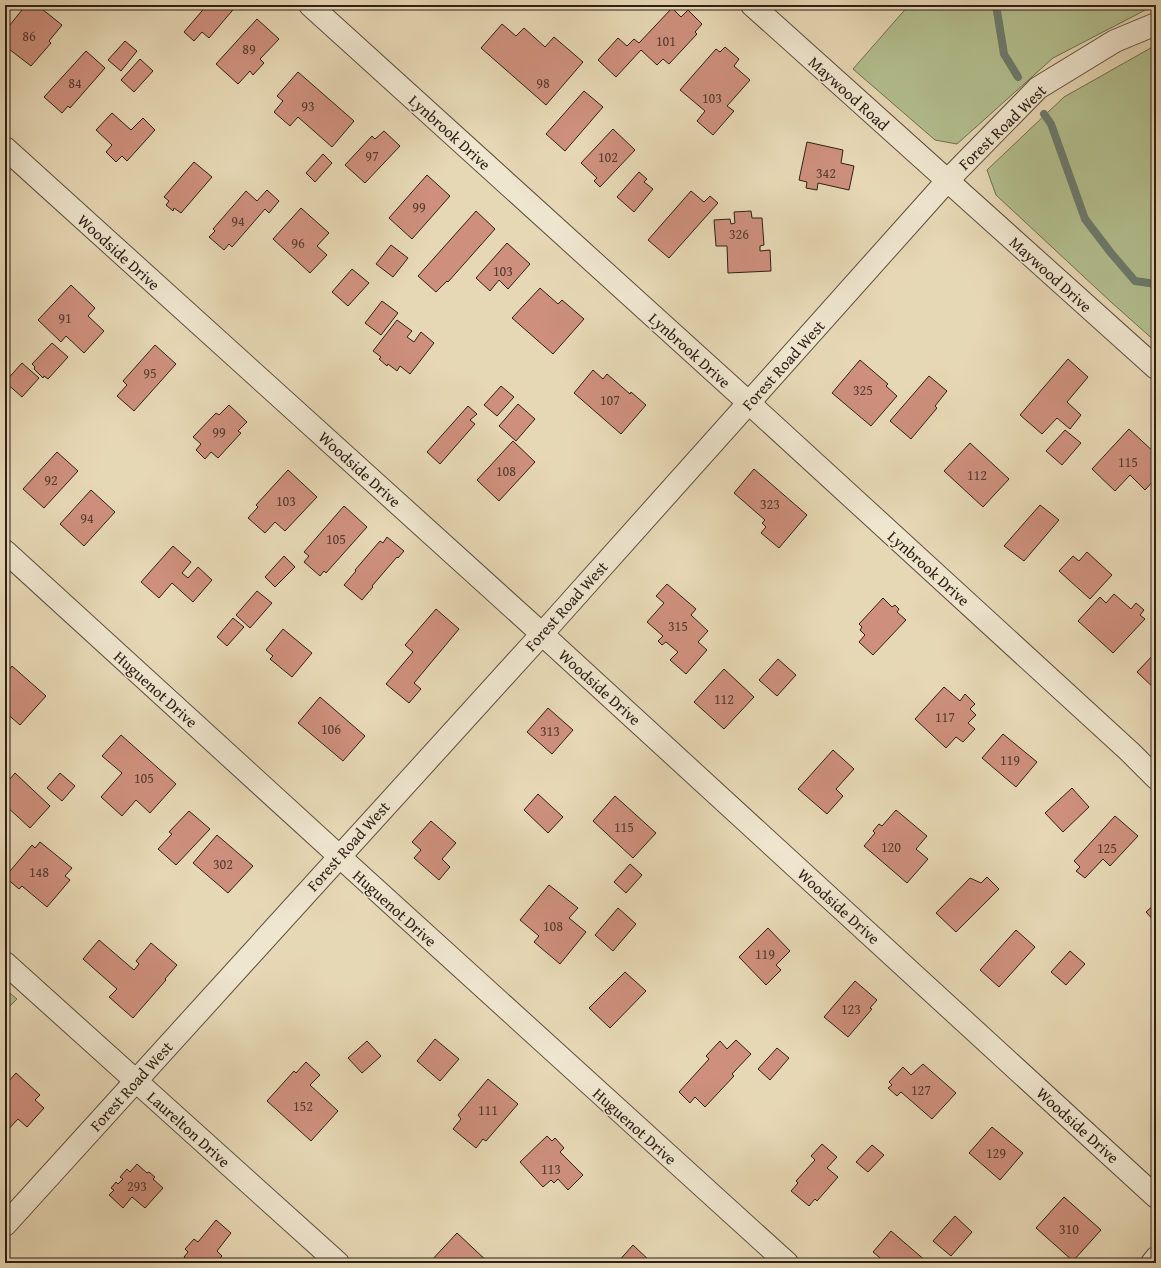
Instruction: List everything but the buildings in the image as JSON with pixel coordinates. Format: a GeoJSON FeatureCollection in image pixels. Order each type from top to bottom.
{"type":"FeatureCollection","features":[{"type":"Feature","properties":{"kind":"street","name":"Lynbrook Drive"},"geometry":{"type":"LineString","coordinates":[[310,5],[748,403],[1156,778]]}},
{"type":"Feature","properties":{"kind":"street","name":"Maywood Road"},"geometry":{"type":"LineString","coordinates":[[752,5],[947,181]]}},
{"type":"Feature","properties":{"kind":"street","name":"Forest Road West"},"geometry":{"type":"LineString","coordinates":[[5,1225],[338,856],[542,634],[947,181],[1038,88],[1115,41],[1156,24]]}},
{"type":"Feature","properties":{"kind":"street","name":"Woodside Drive"},"geometry":{"type":"LineString","coordinates":[[5,148],[542,634],[1156,1197]]}},
{"type":"Feature","properties":{"kind":"street","name":"Maywood Drive"},"geometry":{"type":"LineString","coordinates":[[947,181],[1156,368]]}},
{"type":"Feature","properties":{"kind":"street","name":"Huguenot Drive"},"geometry":{"type":"LineString","coordinates":[[5,551],[338,856],[787,1263]]}},
{"type":"Feature","properties":{"kind":"street","name":"Laurelton Drive"},"geometry":{"type":"LineString","coordinates":[[5,963],[338,1263]]}},
{"type":"Feature","properties":{"kind":"street"},"geometry":{"type":"LineString","coordinates":[[1152,1263],[1156,1258]]}},
{"type":"Feature","properties":{"kind":"green space"},"geometry":{"type":"Polygon","coordinates":[[[909,5],[1155,5],[1053,58],[957,144],[935,140],[853,69],[909,5]]]}},
{"type":"Feature","properties":{"kind":"green space"},"geometry":{"type":"Polygon","coordinates":[[[1156,45],[1156,342],[996,195],[987,170],[1064,97],[1156,45]]]}},
{"type":"Feature","properties":{"kind":"green space"},"geometry":{"type":"Polygon","coordinates":[[[5,989],[17,999],[5,1011],[5,989]]]}},
{"type":"Feature","properties":{"kind":"waterway"},"geometry":{"type":"LineString","coordinates":[[996,5],[1004,54],[1018,77]]}},
{"type":"Feature","properties":{"kind":"waterway"},"geometry":{"type":"LineString","coordinates":[[1044,114],[1051,124],[1085,219],[1135,281],[1156,284]]}}]}
